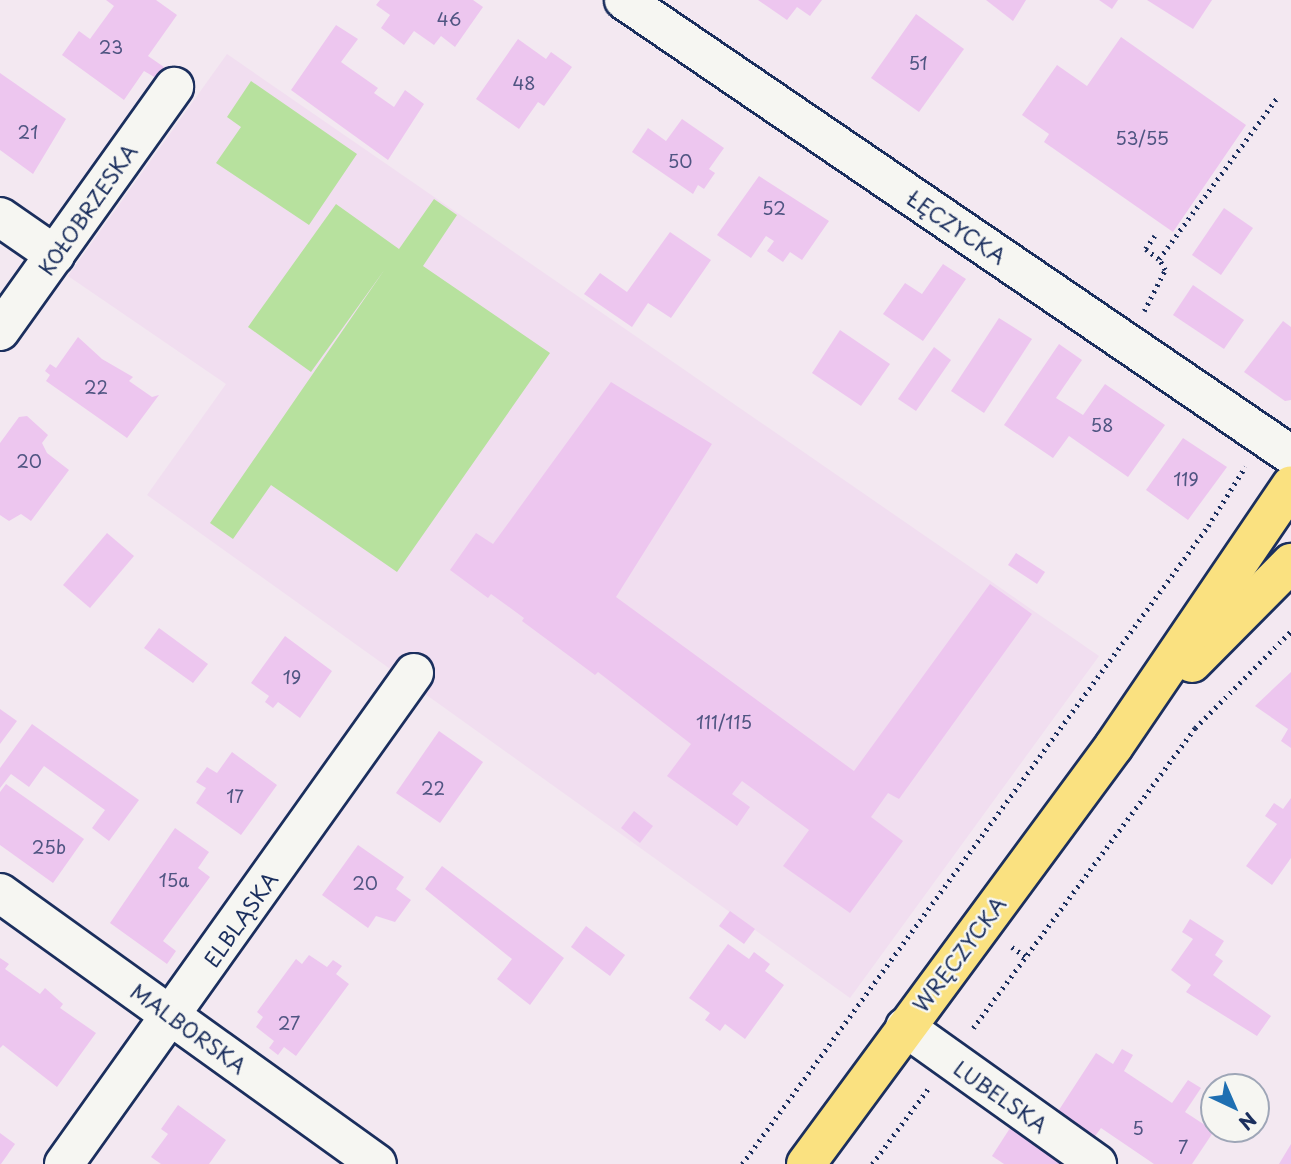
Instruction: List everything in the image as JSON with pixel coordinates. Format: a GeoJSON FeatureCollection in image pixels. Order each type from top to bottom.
{"type":"FeatureCollection","features":[{"type":"Feature","properties":{"kind":"main road","name":"WRĘCZYCKA"},"geometry":{"type":"LineString","coordinates":[[806,1164],[1114,746],[1291,486]]}},
{"type":"Feature","properties":{"kind":"main road","name":"WRĘCZYCKA"},"geometry":{"type":"LineString","coordinates":[[1114,746],[1291,563]]}},
{"type":"Feature","properties":{"kind":"street","name":"ŁĘCZYCKA"},"geometry":{"type":"LineString","coordinates":[[624,0],[1278,446]]}},
{"type":"Feature","properties":{"kind":"street","name":"KOŁOBRZESKA"},"geometry":{"type":"LineString","coordinates":[[0,331],[174,87]]}},
{"type":"Feature","properties":{"kind":"street"},"geometry":{"type":"LineString","coordinates":[[0,217],[55,255]]}},
{"type":"Feature","properties":{"kind":"street","name":"ELBLĄSKA"},"geometry":{"type":"LineString","coordinates":[[64,1164],[414,673]]}},
{"type":"Feature","properties":{"kind":"street","name":"MALBORSKA"},"geometry":{"type":"LineString","coordinates":[[0,893],[377,1164]]}},
{"type":"Feature","properties":{"kind":"street","name":"LUBELSKA"},"geometry":{"type":"LineString","coordinates":[[905,1027],[1097,1164]]}},
{"type":"Feature","properties":{"kind":"path"},"geometry":{"type":"LineString","coordinates":[[1155,236],[1146,249],[1159,259],[1277,98]]}},
{"type":"Feature","properties":{"kind":"path"},"geometry":{"type":"LineString","coordinates":[[742,1164],[1199,537],[1278,446]]}},
{"type":"Feature","properties":{"kind":"path"},"geometry":{"type":"LineString","coordinates":[[972,1031],[1195,728],[1291,631]]}},
{"type":"Feature","properties":{"kind":"path"},"geometry":{"type":"LineString","coordinates":[[872,1164],[934,1081]]}},
{"type":"Feature","properties":{"kind":"shaded area"},"geometry":{"type":"Polygon","coordinates":[[[227,54],[1099,656],[850,998],[147,495],[226,384],[68,276],[227,54]]]}},
{"type":"Feature","properties":{"kind":"green space"},"geometry":{"type":"Polygon","coordinates":[[[251,81],[357,154],[309,225],[216,163],[241,127],[227,117],[251,81]]]}},
{"type":"Feature","properties":{"kind":"green space"},"geometry":{"type":"Polygon","coordinates":[[[434,199],[457,215],[423,266],[550,353],[397,572],[271,485],[233,539],[210,523],[385,269],[311,372],[248,327],[336,204],[399,249],[434,199]]]}},
{"type":"Feature","properties":{"kind":"building"},"geometry":{"type":"Polygon","coordinates":[[[106,0],[156,0],[177,15],[148,56],[164,67],[156,78],[144,71],[124,100],[62,55],[79,31],[90,39],[114,6],[106,0]]]}},
{"type":"Feature","properties":{"kind":"building"},"geometry":{"type":"Polygon","coordinates":[[[380,0],[473,0],[483,7],[455,47],[441,36],[434,45],[414,31],[404,45],[381,28],[390,15],[376,5],[380,0]]]}},
{"type":"Feature","properties":{"kind":"building"},"geometry":{"type":"Polygon","coordinates":[[[758,0],[822,0],[810,16],[797,7],[787,20],[758,0]]]}},
{"type":"Feature","properties":{"kind":"building"},"geometry":{"type":"Polygon","coordinates":[[[986,0],[1026,0],[1013,21],[986,0]]]}},
{"type":"Feature","properties":{"kind":"building"},"geometry":{"type":"Polygon","coordinates":[[[1099,0],[1118,0],[1112,9],[1099,0]]]}},
{"type":"Feature","properties":{"kind":"building"},"geometry":{"type":"Polygon","coordinates":[[[1147,0],[1212,0],[1193,29],[1147,0]]]}},
{"type":"Feature","properties":{"kind":"building"},"geometry":{"type":"Polygon","coordinates":[[[916,14],[964,49],[919,112],[871,78],[916,14]]]}},
{"type":"Feature","properties":{"kind":"building"},"geometry":{"type":"Polygon","coordinates":[[[336,25],[358,39],[341,62],[378,88],[374,93],[394,107],[405,90],[424,104],[388,160],[291,90],[336,25]]]}},
{"type":"Feature","properties":{"kind":"building"},"geometry":{"type":"Polygon","coordinates":[[[1121,37],[1246,125],[1173,232],[1044,142],[1049,134],[1022,115],[1057,65],[1087,86],[1121,37]]]}},
{"type":"Feature","properties":{"kind":"building"},"geometry":{"type":"Polygon","coordinates":[[[518,39],[546,59],[551,52],[572,67],[544,106],[538,102],[519,129],[476,99],[518,39]]]}},
{"type":"Feature","properties":{"kind":"building"},"geometry":{"type":"Polygon","coordinates":[[[0,73],[66,119],[33,174],[0,150],[0,73]]]}},
{"type":"Feature","properties":{"kind":"building"},"geometry":{"type":"Polygon","coordinates":[[[682,119],[724,148],[709,169],[715,173],[704,189],[698,185],[693,194],[632,152],[648,128],[666,141],[682,119]]]}},
{"type":"Feature","properties":{"kind":"building"},"geometry":{"type":"Polygon","coordinates":[[[759,176],[829,221],[802,260],[790,252],[783,262],[767,251],[774,241],[766,236],[751,258],[717,235],[759,176]]]}},
{"type":"Feature","properties":{"kind":"building"},"geometry":{"type":"Polygon","coordinates":[[[1224,208],[1253,228],[1221,275],[1192,255],[1224,208]]]}},
{"type":"Feature","properties":{"kind":"building"},"geometry":{"type":"Polygon","coordinates":[[[670,232],[711,260],[671,318],[648,303],[632,327],[584,294],[600,273],[627,292],[670,232]]]}},
{"type":"Feature","properties":{"kind":"building"},"geometry":{"type":"Polygon","coordinates":[[[943,264],[966,279],[923,341],[883,314],[905,283],[922,294],[943,264]]]}},
{"type":"Feature","properties":{"kind":"building"},"geometry":{"type":"Polygon","coordinates":[[[1193,285],[1244,320],[1224,349],[1173,315],[1193,285]]]}},
{"type":"Feature","properties":{"kind":"building"},"geometry":{"type":"Polygon","coordinates":[[[999,318],[1032,339],[984,413],[951,391],[999,318]]]}},
{"type":"Feature","properties":{"kind":"building"},"geometry":{"type":"Polygon","coordinates":[[[1283,321],[1291,327],[1291,400],[1285,401],[1244,372],[1283,321]]]}},
{"type":"Feature","properties":{"kind":"building"},"geometry":{"type":"Polygon","coordinates":[[[840,330],[890,364],[861,406],[812,373],[840,330]]]}},
{"type":"Feature","properties":{"kind":"building"},"geometry":{"type":"Polygon","coordinates":[[[78,337],[102,359],[133,377],[129,381],[152,397],[159,395],[127,438],[46,381],[50,375],[45,371],[50,364],[56,368],[78,337]]]}},
{"type":"Feature","properties":{"kind":"building"},"geometry":{"type":"Polygon","coordinates":[[[1059,344],[1082,360],[1056,398],[1083,415],[1105,384],[1165,425],[1128,477],[1069,436],[1053,458],[1004,425],[1059,344]]]}},
{"type":"Feature","properties":{"kind":"building"},"geometry":{"type":"Polygon","coordinates":[[[934,347],[951,360],[916,411],[898,399],[934,347]]]}},
{"type":"Feature","properties":{"kind":"building"},"geometry":{"type":"Polygon","coordinates":[[[611,382],[712,444],[616,597],[854,771],[990,584],[1032,614],[899,799],[888,793],[871,817],[903,841],[850,913],[783,866],[809,830],[742,781],[732,794],[750,807],[737,826],[667,776],[691,744],[598,672],[595,675],[522,621],[524,618],[491,594],[488,598],[450,570],[476,533],[493,544],[611,382]]]}},
{"type":"Feature","properties":{"kind":"building"},"geometry":{"type":"Polygon","coordinates":[[[27,416],[48,435],[42,443],[47,453],[69,470],[31,521],[21,514],[9,521],[0,515],[0,443],[19,417],[27,416]]]}},
{"type":"Feature","properties":{"kind":"building"},"geometry":{"type":"Polygon","coordinates":[[[1183,438],[1227,467],[1188,520],[1146,490],[1183,438]]]}},
{"type":"Feature","properties":{"kind":"building"},"geometry":{"type":"Polygon","coordinates":[[[107,533],[134,556],[90,608],[63,585],[107,533]]]}},
{"type":"Feature","properties":{"kind":"building"},"geometry":{"type":"Polygon","coordinates":[[[1016,553],[1045,572],[1037,584],[1008,565],[1016,553]]]}},
{"type":"Feature","properties":{"kind":"building"},"geometry":{"type":"Polygon","coordinates":[[[159,628],[208,664],[193,683],[144,648],[159,628]]]}},
{"type":"Feature","properties":{"kind":"building"},"geometry":{"type":"Polygon","coordinates":[[[285,636],[332,671],[300,718],[278,702],[273,708],[265,702],[269,696],[251,683],[285,636]]]}},
{"type":"Feature","properties":{"kind":"building"},"geometry":{"type":"Polygon","coordinates":[[[1291,672],[1291,748],[1281,741],[1288,729],[1255,706],[1291,672]]]}},
{"type":"Feature","properties":{"kind":"building"},"geometry":{"type":"Polygon","coordinates":[[[0,709],[17,721],[0,744],[0,709]]]}},
{"type":"Feature","properties":{"kind":"building"},"geometry":{"type":"Polygon","coordinates":[[[32,724],[139,800],[109,841],[92,828],[105,810],[44,766],[29,787],[11,774],[0,788],[0,768],[32,724]]]}},
{"type":"Feature","properties":{"kind":"building"},"geometry":{"type":"Polygon","coordinates":[[[439,731],[483,762],[440,823],[396,793],[439,731]]]}},
{"type":"Feature","properties":{"kind":"building"},"geometry":{"type":"Polygon","coordinates":[[[232,752],[277,785],[241,835],[196,803],[206,788],[196,782],[207,767],[217,773],[232,752]]]}},
{"type":"Feature","properties":{"kind":"building"},"geometry":{"type":"Polygon","coordinates":[[[6,784],[84,839],[53,883],[0,845],[0,792],[6,784]]]}},
{"type":"Feature","properties":{"kind":"building"},"geometry":{"type":"Polygon","coordinates":[[[1291,798],[1291,858],[1272,885],[1246,866],[1277,824],[1265,816],[1274,803],[1283,809],[1291,798]]]}},
{"type":"Feature","properties":{"kind":"building"},"geometry":{"type":"Polygon","coordinates":[[[634,811],[653,826],[640,843],[621,828],[634,811]]]}},
{"type":"Feature","properties":{"kind":"building"},"geometry":{"type":"Polygon","coordinates":[[[175,828],[209,852],[198,868],[210,877],[163,941],[176,951],[167,964],[110,923],[175,828]]]}},
{"type":"Feature","properties":{"kind":"building"},"geometry":{"type":"Polygon","coordinates":[[[358,845],[404,877],[396,889],[411,900],[395,922],[376,916],[368,928],[322,895],[358,845]]]}},
{"type":"Feature","properties":{"kind":"building"},"geometry":{"type":"Polygon","coordinates":[[[442,866],[564,958],[530,1005],[497,979],[512,959],[425,889],[442,866]]]}},
{"type":"Feature","properties":{"kind":"building"},"geometry":{"type":"Polygon","coordinates":[[[730,911],[755,929],[744,944],[719,926],[730,911]]]}},
{"type":"Feature","properties":{"kind":"building"},"geometry":{"type":"Polygon","coordinates":[[[1190,919],[1224,941],[1215,955],[1223,961],[1213,975],[1271,1016],[1257,1036],[1186,992],[1191,985],[1171,970],[1193,939],[1182,932],[1190,919]]]}},
{"type":"Feature","properties":{"kind":"building"},"geometry":{"type":"Polygon","coordinates":[[[586,926],[625,955],[610,976],[571,947],[586,926]]]}},
{"type":"Feature","properties":{"kind":"building"},"geometry":{"type":"Polygon","coordinates":[[[728,944],[749,959],[754,952],[770,964],[765,971],[784,985],[745,1039],[725,1024],[720,1031],[705,1020],[710,1013],[689,998],[728,944]]]}},
{"type":"Feature","properties":{"kind":"building"},"geometry":{"type":"Polygon","coordinates":[[[309,955],[327,967],[333,960],[342,966],[336,974],[349,984],[296,1056],[284,1047],[278,1055],[269,1048],[274,1041],[256,1027],[263,1017],[257,1012],[296,959],[302,964],[309,955]]]}},
{"type":"Feature","properties":{"kind":"building"},"geometry":{"type":"Polygon","coordinates":[[[0,958],[9,964],[5,969],[40,994],[45,988],[63,1004],[60,1008],[96,1033],[57,1087],[3,1045],[0,1048],[0,958]]]}},
{"type":"Feature","properties":{"kind":"building"},"geometry":{"type":"Polygon","coordinates":[[[1122,1049],[1133,1055],[1124,1071],[1172,1103],[1188,1080],[1200,1087],[1185,1112],[1200,1122],[1200,1143],[1206,1143],[1192,1164],[1154,1164],[1101,1128],[1093,1139],[1055,1116],[1096,1053],[1113,1064],[1122,1049]]]}},
{"type":"Feature","properties":{"kind":"building"},"geometry":{"type":"Polygon","coordinates":[[[178,1105],[226,1140],[209,1164],[161,1164],[151,1157],[168,1134],[161,1129],[178,1105]]]}},
{"type":"Feature","properties":{"kind":"building"},"geometry":{"type":"Polygon","coordinates":[[[1012,1125],[1072,1164],[1004,1164],[992,1156],[1012,1125]]]}},
{"type":"Feature","properties":{"kind":"building"},"geometry":{"type":"Polygon","coordinates":[[[0,1133],[15,1144],[1,1164],[0,1164],[0,1133]]]}},
{"type":"Feature","properties":{"kind":"building"},"geometry":{"type":"Polygon","coordinates":[[[1291,1144],[1291,1164],[1279,1164],[1291,1144]]]}}]}
